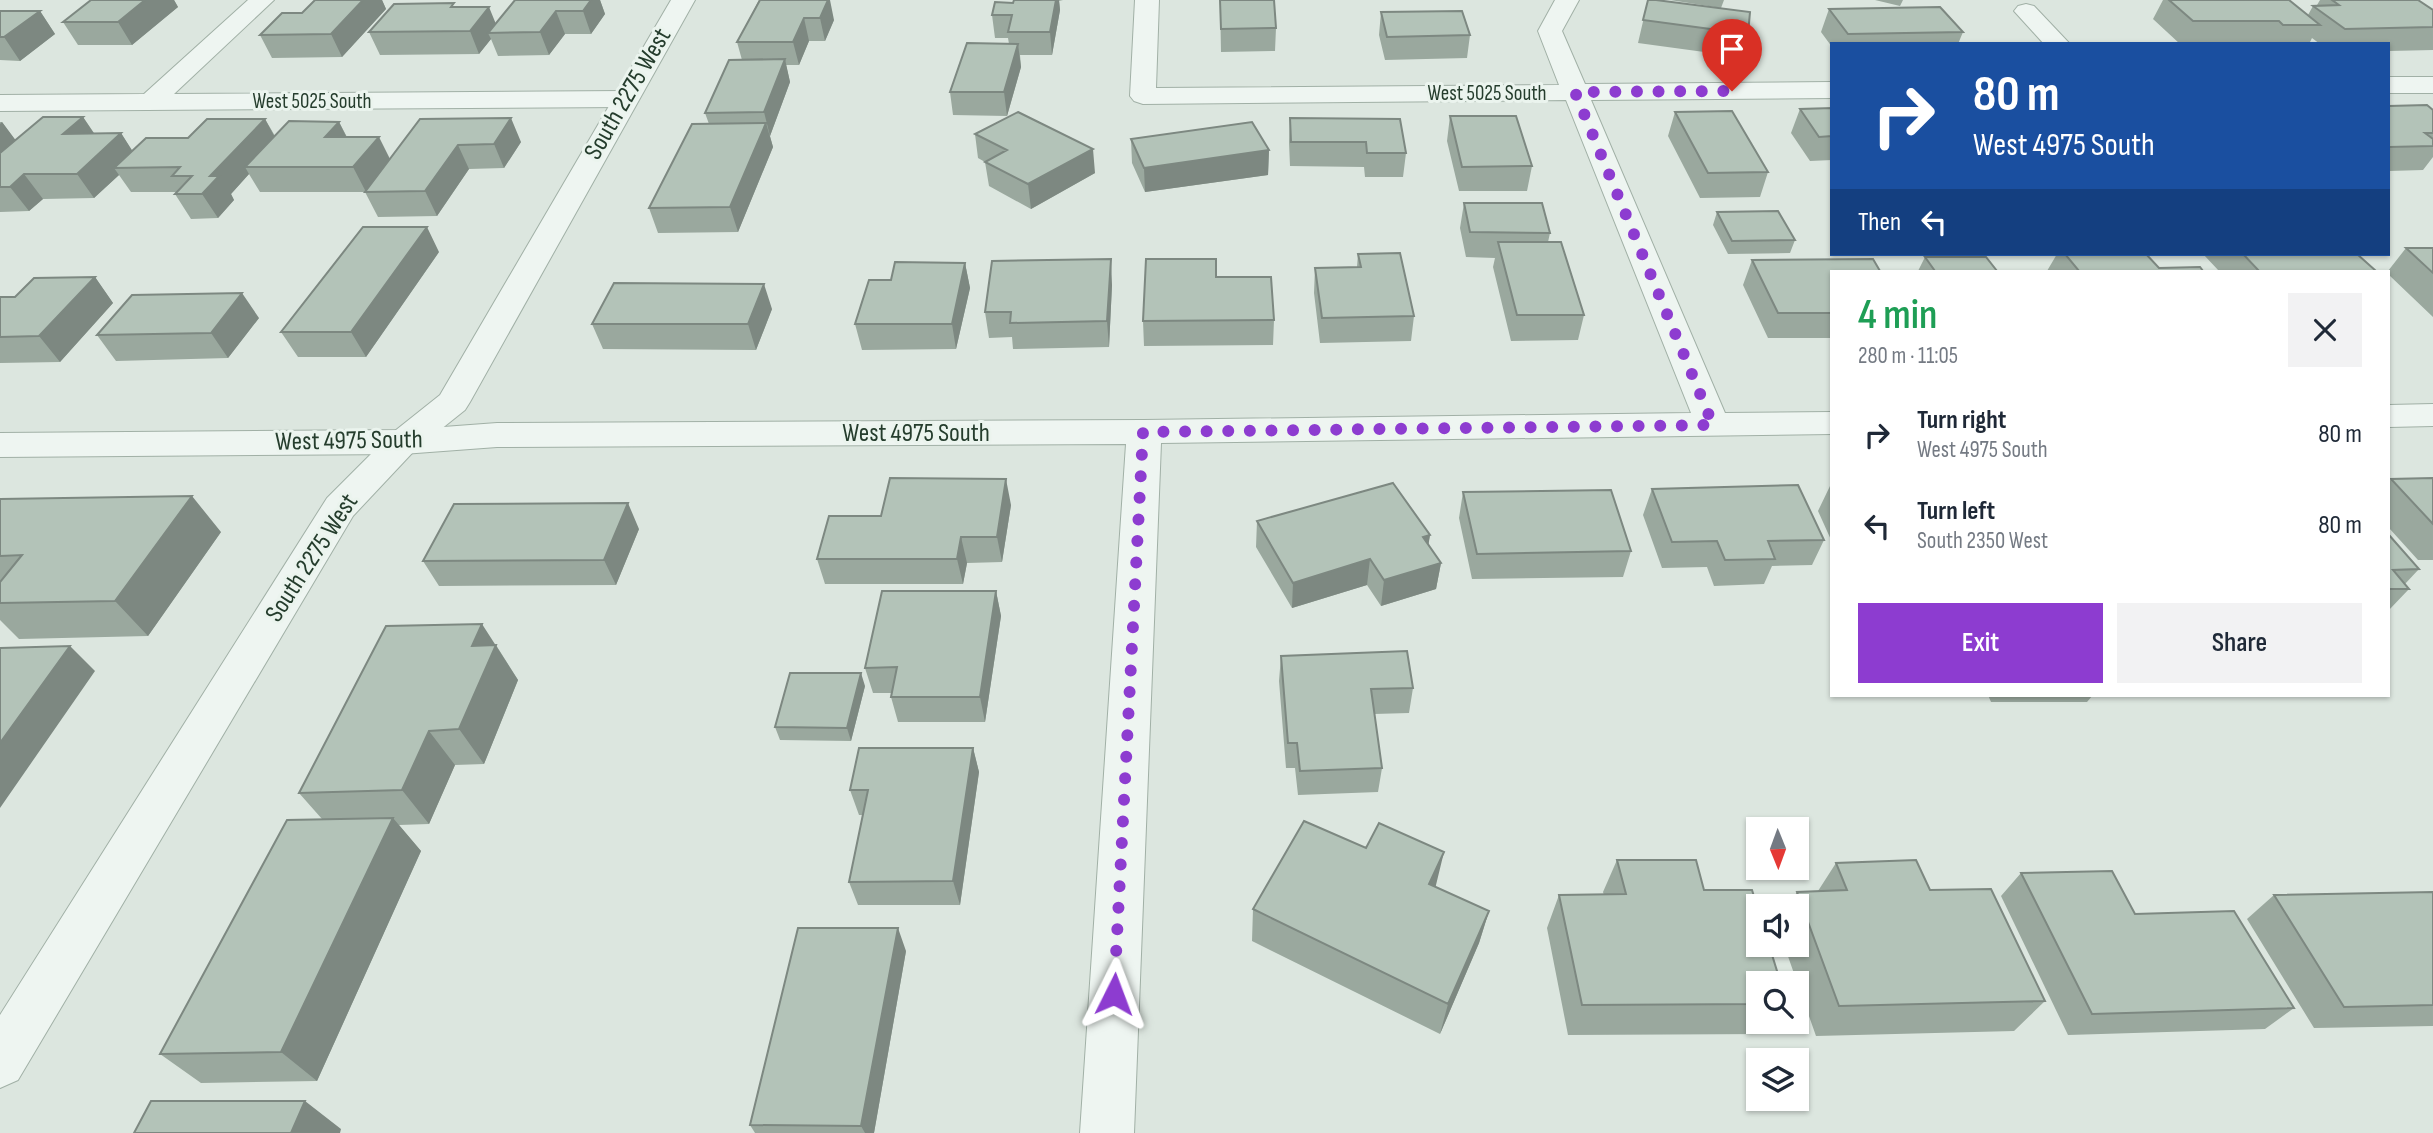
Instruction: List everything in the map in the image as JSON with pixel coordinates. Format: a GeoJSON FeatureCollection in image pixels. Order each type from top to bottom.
{"type":"FeatureCollection","features":[{"type":"Feature","properties":{"kind":"street"},"geometry":{"type":"LineString","coordinates":[[152,102],[262,0]]}},
{"type":"Feature","properties":{"kind":"street","name":"South 2275 West"},"geometry":{"type":"LineString","coordinates":[[0,1062],[340,507],[403,442],[453,402],[683,0]]}},
{"type":"Feature","properties":{"kind":"street","name":"West 5025 South"},"geometry":{"type":"LineString","coordinates":[[1147,0],[1143,96],[1830,90]]}},
{"type":"Feature","properties":{"kind":"street"},"geometry":{"type":"LineString","coordinates":[[1567,0],[1550,31],[1713,425]]}},
{"type":"Feature","properties":{"kind":"street"},"geometry":{"type":"LineString","coordinates":[[2026,11],[2056,42]]}},
{"type":"Feature","properties":{"kind":"street"},"geometry":{"type":"LineString","coordinates":[[2390,85],[2433,85]]}},
{"type":"Feature","properties":{"kind":"street","name":"West 5025 South"},"geometry":{"type":"LineString","coordinates":[[0,103],[624,99]]}},
{"type":"Feature","properties":{"kind":"street"},"geometry":{"type":"LineString","coordinates":[[2390,416],[2433,415]]}},
{"type":"Feature","properties":{"kind":"street","name":"West 4975 South"},"geometry":{"type":"LineString","coordinates":[[0,445],[403,442],[497,435],[1143,432],[1830,423]]}},
{"type":"Feature","properties":{"kind":"street"},"geometry":{"type":"LineString","coordinates":[[1107,1133],[1143,432]]}},
{"type":"Feature","properties":{"kind":"building"},"geometry":{"type":"Polygon","coordinates":[[[91,0],[145,0],[118,22],[63,22],[91,0]]]}},
{"type":"Feature","properties":{"kind":"building"},"geometry":{"type":"Polygon","coordinates":[[[315,0],[363,0],[331,34],[260,35],[282,13],[302,13],[315,0]]]}},
{"type":"Feature","properties":{"kind":"building"},"geometry":{"type":"Polygon","coordinates":[[[515,0],[591,0],[583,11],[556,11],[540,32],[488,33],[515,0]]]}},
{"type":"Feature","properties":{"kind":"building"},"geometry":{"type":"Polygon","coordinates":[[[760,0],[828,0],[820,18],[804,18],[793,42],[737,42],[760,0]]]}},
{"type":"Feature","properties":{"kind":"building"},"geometry":{"type":"Polygon","coordinates":[[[1014,0],[1056,0],[1050,32],[1008,32],[1012,15],[992,15],[995,2],[1013,3],[1014,0]]]}},
{"type":"Feature","properties":{"kind":"building"},"geometry":{"type":"Polygon","coordinates":[[[1220,0],[1274,0],[1276,28],[1221,29],[1220,0]]]}},
{"type":"Feature","properties":{"kind":"building"},"geometry":{"type":"Polygon","coordinates":[[[1648,0],[1750,12],[1748,34],[1643,20],[1648,0]]]}},
{"type":"Feature","properties":{"kind":"building"},"geometry":{"type":"Polygon","coordinates":[[[2169,0],[2289,0],[2320,25],[2283,25],[2279,21],[2193,21],[2169,0]]]}},
{"type":"Feature","properties":{"kind":"building"},"geometry":{"type":"Polygon","coordinates":[[[2332,0],[2418,0],[2433,10],[2433,27],[2345,29],[2313,6],[2339,5],[2332,0]]]}},
{"type":"Feature","properties":{"kind":"building"},"geometry":{"type":"Polygon","coordinates":[[[454,3],[451,7],[489,7],[470,31],[369,32],[394,4],[454,3]]]}},
{"type":"Feature","properties":{"kind":"building"},"geometry":{"type":"Polygon","coordinates":[[[1940,7],[1963,32],[1848,34],[1829,9],[1940,7]]]}},
{"type":"Feature","properties":{"kind":"building"},"geometry":{"type":"Polygon","coordinates":[[[0,11],[40,11],[4,37],[0,37],[0,11]]]}},
{"type":"Feature","properties":{"kind":"building"},"geometry":{"type":"Polygon","coordinates":[[[1462,11],[1470,35],[1387,37],[1381,12],[1462,11]]]}},
{"type":"Feature","properties":{"kind":"building"},"geometry":{"type":"Polygon","coordinates":[[[967,43],[1018,44],[1004,92],[950,92],[967,43]]]}},
{"type":"Feature","properties":{"kind":"building"},"geometry":{"type":"Polygon","coordinates":[[[785,59],[764,112],[705,113],[729,60],[785,59]]]}},
{"type":"Feature","properties":{"kind":"building"},"geometry":{"type":"Polygon","coordinates":[[[2427,105],[2433,110],[2433,133],[2425,133],[2433,139],[2433,146],[2390,147],[2390,106],[2427,105]]]}},
{"type":"Feature","properties":{"kind":"building"},"geometry":{"type":"Polygon","coordinates":[[[1830,108],[1830,136],[1819,137],[1800,109],[1830,108]]]}},
{"type":"Feature","properties":{"kind":"building"},"geometry":{"type":"Polygon","coordinates":[[[1732,111],[1768,172],[1708,173],[1675,112],[1732,111]]]}},
{"type":"Feature","properties":{"kind":"building"},"geometry":{"type":"Polygon","coordinates":[[[1018,112],[1093,149],[1028,184],[985,162],[1007,150],[975,134],[1018,112]]]}},
{"type":"Feature","properties":{"kind":"building"},"geometry":{"type":"Polygon","coordinates":[[[1450,116],[1516,116],[1532,166],[1462,167],[1450,116]]]}},
{"type":"Feature","properties":{"kind":"building"},"geometry":{"type":"Polygon","coordinates":[[[43,117],[83,117],[63,134],[121,133],[77,174],[24,174],[10,187],[0,187],[0,153],[43,117]]]}},
{"type":"Feature","properties":{"kind":"building"},"geometry":{"type":"Polygon","coordinates":[[[511,118],[494,144],[458,145],[425,191],[365,192],[420,119],[511,118]]]}},
{"type":"Feature","properties":{"kind":"building"},"geometry":{"type":"Polygon","coordinates":[[[1290,118],[1400,119],[1406,153],[1367,153],[1366,142],[1291,142],[1290,118]]]}},
{"type":"Feature","properties":{"kind":"building"},"geometry":{"type":"Polygon","coordinates":[[[207,119],[265,119],[210,176],[219,176],[202,194],[175,194],[192,176],[172,176],[180,167],[114,168],[146,138],[188,138],[207,119]]]}},
{"type":"Feature","properties":{"kind":"building"},"geometry":{"type":"Polygon","coordinates":[[[289,121],[339,122],[325,137],[379,137],[353,167],[245,167],[289,121]]]}},
{"type":"Feature","properties":{"kind":"building"},"geometry":{"type":"Polygon","coordinates":[[[1252,122],[1269,150],[1144,168],[1131,139],[1252,122]]]}},
{"type":"Feature","properties":{"kind":"building"},"geometry":{"type":"Polygon","coordinates":[[[766,123],[730,207],[649,208],[692,124],[766,123]]]}},
{"type":"Feature","properties":{"kind":"building"},"geometry":{"type":"Polygon","coordinates":[[[1464,203],[1542,203],[1550,233],[1470,232],[1464,203]]]}},
{"type":"Feature","properties":{"kind":"building"},"geometry":{"type":"Polygon","coordinates":[[[1778,211],[1795,240],[1732,241],[1717,212],[1778,211]]]}},
{"type":"Feature","properties":{"kind":"building"},"geometry":{"type":"Polygon","coordinates":[[[363,227],[427,227],[351,332],[281,332],[363,227]]]}},
{"type":"Feature","properties":{"kind":"building"},"geometry":{"type":"Polygon","coordinates":[[[1498,242],[1561,242],[1584,315],[1517,315],[1498,242]]]}},
{"type":"Feature","properties":{"kind":"building"},"geometry":{"type":"Polygon","coordinates":[[[2406,248],[2433,248],[2433,273],[2406,248]]]}},
{"type":"Feature","properties":{"kind":"building"},"geometry":{"type":"Polygon","coordinates":[[[1400,253],[1414,316],[1322,318],[1315,268],[1361,267],[1358,254],[1400,253]]]}},
{"type":"Feature","properties":{"kind":"building"},"geometry":{"type":"Polygon","coordinates":[[[2067,256],[2148,256],[2159,268],[2200,267],[2202,270],[2078,270],[2067,256]]]}},
{"type":"Feature","properties":{"kind":"building"},"geometry":{"type":"Polygon","coordinates":[[[2245,256],[2359,256],[2375,270],[2258,270],[2245,256]]]}},
{"type":"Feature","properties":{"kind":"building"},"geometry":{"type":"Polygon","coordinates":[[[1925,257],[1986,257],[1996,270],[1934,270],[1925,257]]]}},
{"type":"Feature","properties":{"kind":"building"},"geometry":{"type":"Polygon","coordinates":[[[1111,259],[1107,321],[1010,323],[1011,312],[985,312],[992,261],[1111,259]]]}},
{"type":"Feature","properties":{"kind":"building"},"geometry":{"type":"Polygon","coordinates":[[[1146,259],[1216,259],[1216,277],[1271,277],[1274,320],[1143,321],[1146,259]]]}},
{"type":"Feature","properties":{"kind":"building"},"geometry":{"type":"Polygon","coordinates":[[[1873,259],[1879,270],[1830,270],[1830,313],[1778,313],[1752,260],[1873,259]]]}},
{"type":"Feature","properties":{"kind":"building"},"geometry":{"type":"Polygon","coordinates":[[[895,262],[965,263],[952,324],[855,324],[869,280],[891,280],[895,262]]]}},
{"type":"Feature","properties":{"kind":"building"},"geometry":{"type":"Polygon","coordinates":[[[95,277],[39,336],[0,337],[0,297],[15,297],[34,278],[95,277]]]}},
{"type":"Feature","properties":{"kind":"building"},"geometry":{"type":"Polygon","coordinates":[[[614,283],[764,284],[748,324],[592,324],[614,283]]]}},
{"type":"Feature","properties":{"kind":"building"},"geometry":{"type":"Polygon","coordinates":[[[242,293],[211,333],[97,335],[132,295],[242,293]]]}},
{"type":"Feature","properties":{"kind":"building"},"geometry":{"type":"Polygon","coordinates":[[[890,478],[1006,479],[997,537],[961,537],[957,559],[817,559],[829,516],[881,516],[890,478]]]}},
{"type":"Feature","properties":{"kind":"building"},"geometry":{"type":"Polygon","coordinates":[[[2433,478],[2433,524],[2391,479],[2433,478]]]}},
{"type":"Feature","properties":{"kind":"building"},"geometry":{"type":"Polygon","coordinates":[[[1393,483],[1430,535],[1423,537],[1441,563],[1384,580],[1370,559],[1293,583],[1257,521],[1393,483]]]}},
{"type":"Feature","properties":{"kind":"building"},"geometry":{"type":"Polygon","coordinates":[[[1798,485],[1824,540],[1768,541],[1775,559],[1725,560],[1717,541],[1672,542],[1652,489],[1798,485]]]}},
{"type":"Feature","properties":{"kind":"building"},"geometry":{"type":"Polygon","coordinates":[[[1611,490],[1631,551],[1477,554],[1463,492],[1611,490]]]}},
{"type":"Feature","properties":{"kind":"building"},"geometry":{"type":"Polygon","coordinates":[[[192,496],[115,601],[0,603],[0,582],[22,555],[0,556],[0,499],[192,496]]]}},
{"type":"Feature","properties":{"kind":"building"},"geometry":{"type":"Polygon","coordinates":[[[628,503],[604,560],[423,561],[454,504],[628,503]]]}},
{"type":"Feature","properties":{"kind":"building"},"geometry":{"type":"Polygon","coordinates":[[[2390,536],[2419,569],[2393,570],[2409,589],[2390,589],[2390,536]]]}},
{"type":"Feature","properties":{"kind":"building"},"geometry":{"type":"Polygon","coordinates":[[[882,591],[996,591],[980,697],[891,697],[897,667],[865,668],[882,591]]]}},
{"type":"Feature","properties":{"kind":"building"},"geometry":{"type":"Polygon","coordinates":[[[482,624],[472,646],[496,645],[459,729],[429,731],[402,790],[299,793],[386,626],[482,624]]]}},
{"type":"Feature","properties":{"kind":"building"},"geometry":{"type":"Polygon","coordinates":[[[70,646],[0,743],[0,648],[70,646]]]}},
{"type":"Feature","properties":{"kind":"building"},"geometry":{"type":"Polygon","coordinates":[[[1407,651],[1413,688],[1371,689],[1382,768],[1300,771],[1297,743],[1288,743],[1281,656],[1407,651]]]}},
{"type":"Feature","properties":{"kind":"building"},"geometry":{"type":"Polygon","coordinates":[[[790,673],[861,673],[847,728],[775,727],[790,673]]]}},
{"type":"Feature","properties":{"kind":"building"},"geometry":{"type":"Polygon","coordinates":[[[859,748],[973,748],[953,881],[849,882],[868,790],[850,790],[859,748]]]}},
{"type":"Feature","properties":{"kind":"building"},"geometry":{"type":"Polygon","coordinates":[[[393,818],[281,1052],[160,1054],[287,820],[393,818]]]}},
{"type":"Feature","properties":{"kind":"building"},"geometry":{"type":"Polygon","coordinates":[[[1304,821],[1366,848],[1379,823],[1444,852],[1429,884],[1489,911],[1448,1004],[1253,909],[1304,821]]]}},
{"type":"Feature","properties":{"kind":"building"},"geometry":{"type":"Polygon","coordinates":[[[1617,860],[1696,860],[1704,890],[1752,890],[1753,894],[1746,894],[1746,957],[1773,957],[1777,971],[1746,971],[1746,1004],[1582,1005],[1559,895],[1626,894],[1617,860]]]}},
{"type":"Feature","properties":{"kind":"building"},"geometry":{"type":"Polygon","coordinates":[[[1916,860],[1930,890],[1991,889],[2045,1001],[1839,1006],[1809,925],[1809,894],[1797,892],[1847,890],[1836,863],[1916,860]]]}},
{"type":"Feature","properties":{"kind":"building"},"geometry":{"type":"Polygon","coordinates":[[[2112,871],[2135,914],[2234,911],[2294,1008],[2092,1014],[2021,873],[2112,871]]]}},
{"type":"Feature","properties":{"kind":"building"},"geometry":{"type":"Polygon","coordinates":[[[2433,892],[2433,1005],[2344,1007],[2274,895],[2433,892]]]}},
{"type":"Feature","properties":{"kind":"building"},"geometry":{"type":"Polygon","coordinates":[[[798,928],[898,928],[861,1126],[750,1125],[798,928]]]}},
{"type":"Feature","properties":{"kind":"building"},"geometry":{"type":"Polygon","coordinates":[[[151,1101],[305,1101],[291,1133],[134,1133],[151,1101]]]}},
{"type":"Feature","properties":{"kind":"route"},"geometry":{"type":"LineString","coordinates":[[1114,994],[1143,432],[1713,425],[1575,92],[1732,91]]}}]}
